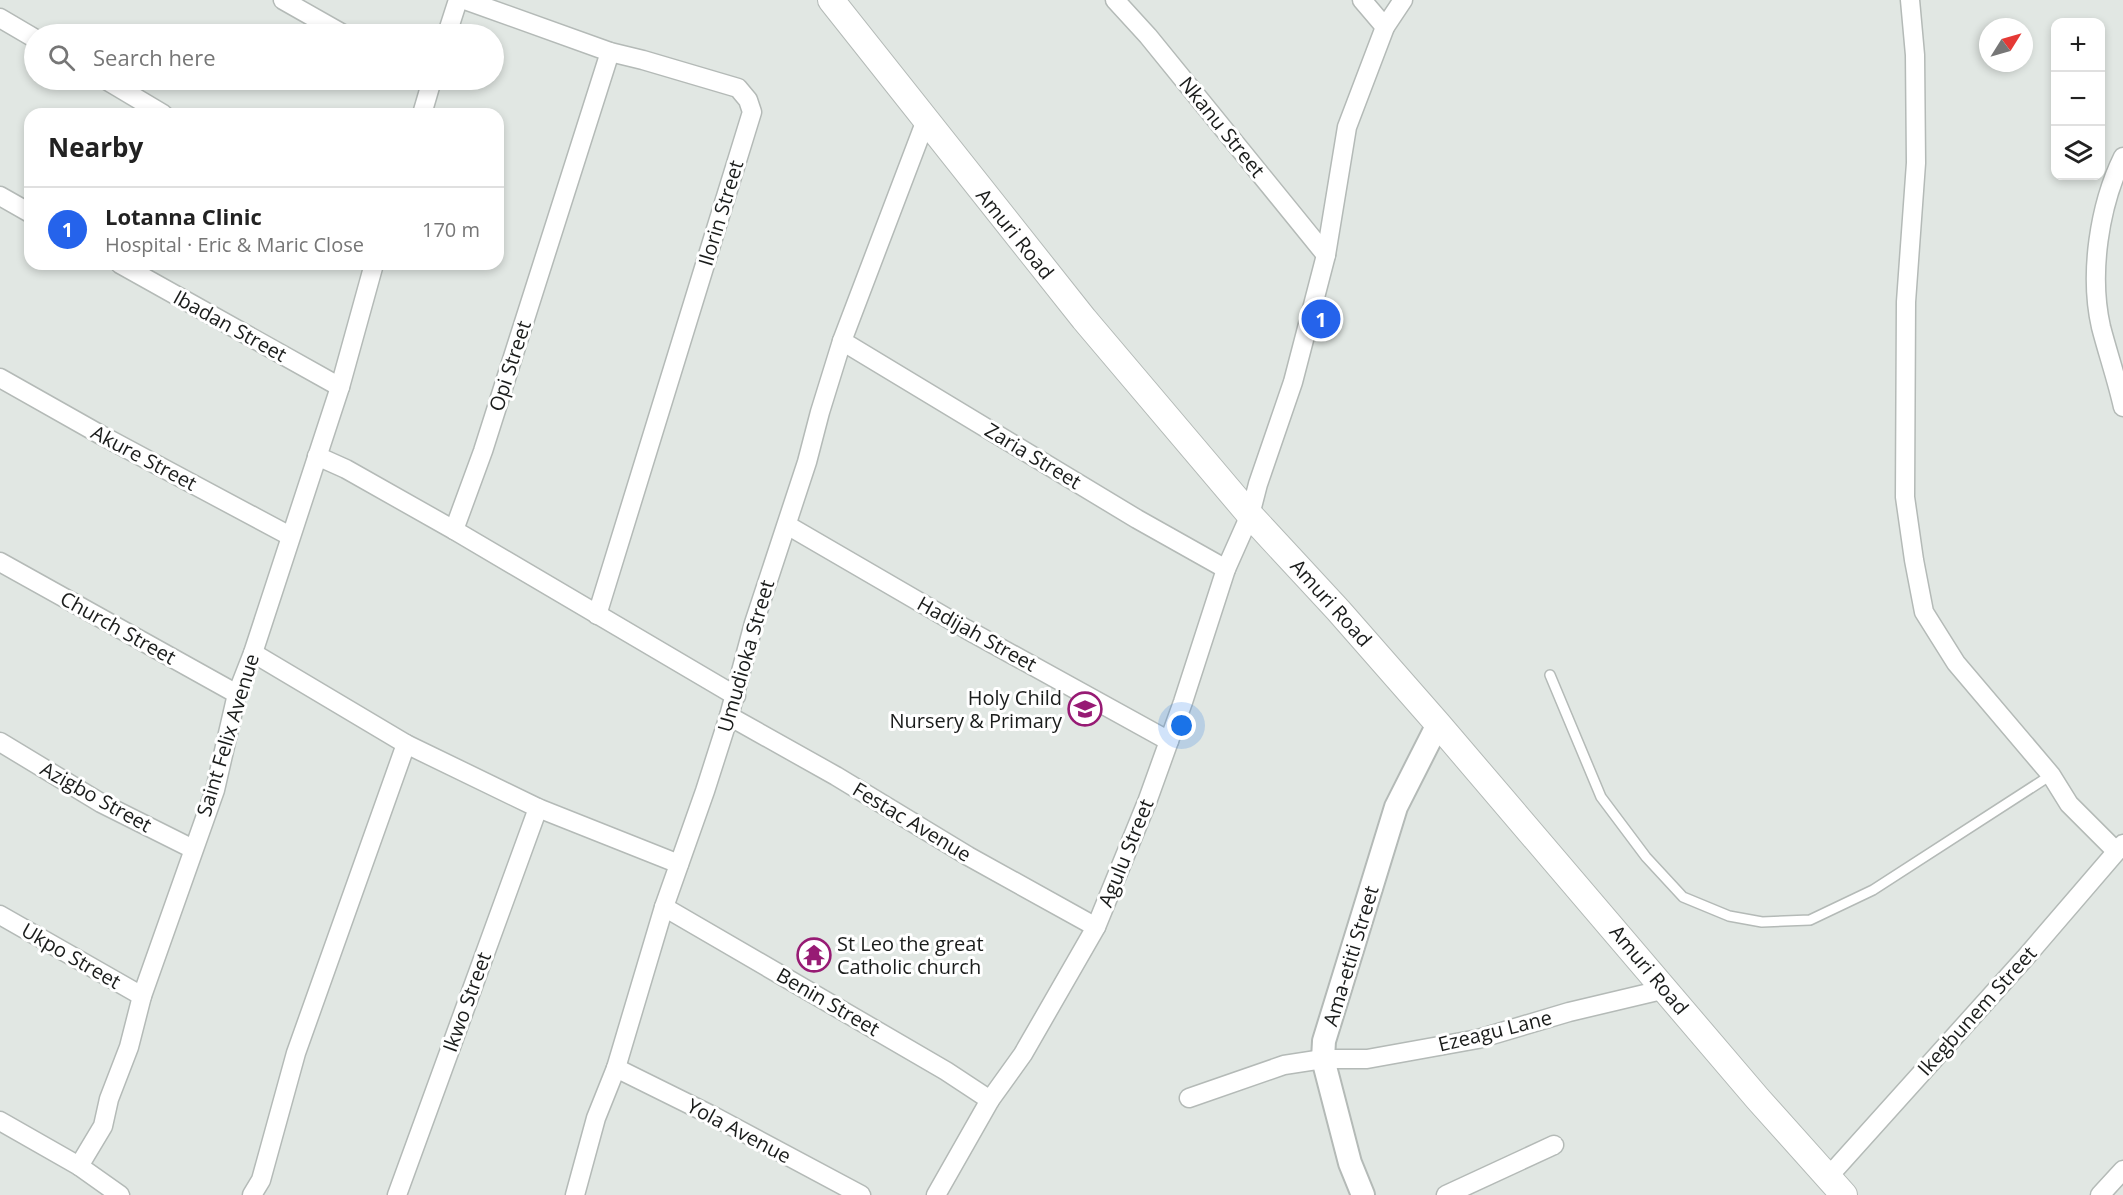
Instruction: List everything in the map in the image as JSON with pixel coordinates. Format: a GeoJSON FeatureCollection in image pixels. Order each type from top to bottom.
{"type":"FeatureCollection","features":[{"type":"Feature","properties":{"kind":"main road","name":"Amuri Road"},"geometry":{"type":"LineString","coordinates":[[831,0],[1084,319],[1250,515],[1438,723],[1758,1099],[1839,1190]]}},
{"type":"Feature","properties":{"kind":"street"},"geometry":{"type":"LineString","coordinates":[[283,0],[326,24]]}},
{"type":"Feature","properties":{"kind":"street"},"geometry":{"type":"LineString","coordinates":[[450,24],[458,0]]}},
{"type":"Feature","properties":{"kind":"street","name":"Ilorin Street"},"geometry":{"type":"LineString","coordinates":[[465,0],[610,52],[738,88],[748,100],[752,112],[597,615]]}},
{"type":"Feature","properties":{"kind":"street","name":"Nkanu Street"},"geometry":{"type":"LineString","coordinates":[[1115,0],[1148,36],[1326,255]]}},
{"type":"Feature","properties":{"kind":"street"},"geometry":{"type":"LineString","coordinates":[[1362,0],[1385,27]]}},
{"type":"Feature","properties":{"kind":"street","name":"Agulu Street"},"geometry":{"type":"LineString","coordinates":[[936,1195],[990,1100],[1023,1054],[1096,927],[1147,802],[1226,569],[1250,515],[1258,484],[1293,382],[1326,255],[1347,127],[1385,27],[1403,0]]}},
{"type":"Feature","properties":{"kind":"street"},"geometry":{"type":"LineString","coordinates":[[1910,0],[1915,55],[1916,163],[1906,302],[1905,497],[1924,612],[1956,663],[2051,775],[2069,804],[2114,849],[2121,846]]}},
{"type":"Feature","properties":{"kind":"street"},"geometry":{"type":"LineString","coordinates":[[0,18],[24,33]]}},
{"type":"Feature","properties":{"kind":"street","name":"Opi Street"},"geometry":{"type":"LineString","coordinates":[[454,530],[483,451],[610,52]]}},
{"type":"Feature","properties":{"kind":"street"},"geometry":{"type":"LineString","coordinates":[[123,90],[153,108]]}},
{"type":"Feature","properties":{"kind":"street"},"geometry":{"type":"LineString","coordinates":[[423,108],[426,90]]}},
{"type":"Feature","properties":{"kind":"street","name":"Umudioka Street"},"geometry":{"type":"LineString","coordinates":[[575,1195],[596,1118],[616,1068],[664,907],[736,696],[754,623],[807,462],[842,340],[926,120]]}},
{"type":"Feature","properties":{"kind":"street"},"geometry":{"type":"LineString","coordinates":[[2123,157],[2106,199],[2100,222],[2097,288],[2101,325],[2123,407]]}},
{"type":"Feature","properties":{"kind":"street"},"geometry":{"type":"LineString","coordinates":[[0,196],[24,210]]}},
{"type":"Feature","properties":{"kind":"street","name":"Ibadan Street"},"geometry":{"type":"LineString","coordinates":[[131,270],[340,387]]}},
{"type":"Feature","properties":{"kind":"street","name":"Saint Felix Avenue"},"geometry":{"type":"LineString","coordinates":[[78,1166],[103,1126],[109,1099],[129,1047],[142,996],[215,790],[237,694],[253,653],[340,387],[372,270]]}},
{"type":"Feature","properties":{"kind":"street","name":"Zaria Street"},"geometry":{"type":"LineString","coordinates":[[842,340],[1137,519],[1226,569]]}},
{"type":"Feature","properties":{"kind":"street","name":"Akure Street"},"geometry":{"type":"LineString","coordinates":[[0,378],[290,536]]}},
{"type":"Feature","properties":{"kind":"street"},"geometry":{"type":"LineString","coordinates":[[317,456],[346,469],[454,530],[736,696]]}},
{"type":"Feature","properties":{"kind":"street","name":"Hadijah Street"},"geometry":{"type":"LineString","coordinates":[[787,525],[966,629],[1169,741]]}},
{"type":"Feature","properties":{"kind":"street","name":"Church Street"},"geometry":{"type":"LineString","coordinates":[[0,562],[237,694]]}},
{"type":"Feature","properties":{"kind":"street"},"geometry":{"type":"LineString","coordinates":[[253,653],[406,744],[538,808],[679,864]]}},
{"type":"Feature","properties":{"kind":"street","name":"Festac Avenue"},"geometry":{"type":"LineString","coordinates":[[729,716],[836,776],[968,856],[1096,927]]}},
{"type":"Feature","properties":{"kind":"street","name":"Ama-etiti Street"},"geometry":{"type":"LineString","coordinates":[[1363,1195],[1350,1163],[1323,1059],[1324,1041],[1396,807],[1438,723]]}},
{"type":"Feature","properties":{"kind":"street","name":"Azigbo Street"},"geometry":{"type":"LineString","coordinates":[[0,742],[101,803],[193,849]]}},
{"type":"Feature","properties":{"kind":"street"},"geometry":{"type":"LineString","coordinates":[[252,1195],[261,1180],[296,1053],[406,744]]}},
{"type":"Feature","properties":{"kind":"street","name":"Ikwo Street"},"geometry":{"type":"LineString","coordinates":[[397,1195],[538,808]]}},
{"type":"Feature","properties":{"kind":"street","name":"Ikegbunem Street"},"geometry":{"type":"LineString","coordinates":[[1839,1190],[2025,958],[2121,846]]}},
{"type":"Feature","properties":{"kind":"street","name":"Benin Street"},"geometry":{"type":"LineString","coordinates":[[664,907],[946,1071],[990,1100]]}},
{"type":"Feature","properties":{"kind":"street","name":"Ukpo Street"},"geometry":{"type":"LineString","coordinates":[[0,915],[142,996]]}},
{"type":"Feature","properties":{"kind":"street","name":"Ezeagu Lane"},"geometry":{"type":"LineString","coordinates":[[1190,1098],[1284,1065],[1323,1059],[1367,1059],[1478,1039],[1569,1012],[1666,989]]}},
{"type":"Feature","properties":{"kind":"street","name":"Yola Avenue"},"geometry":{"type":"LineString","coordinates":[[616,1068],[861,1195]]}},
{"type":"Feature","properties":{"kind":"street"},"geometry":{"type":"LineString","coordinates":[[0,1121],[78,1166],[120,1195]]}},
{"type":"Feature","properties":{"kind":"street"},"geometry":{"type":"LineString","coordinates":[[1446,1195],[1554,1145]]}},
{"type":"Feature","properties":{"kind":"street"},"geometry":{"type":"LineString","coordinates":[[2100,1195],[2123,1170]]}},
{"type":"Feature","properties":{"kind":"lane"},"geometry":{"type":"LineString","coordinates":[[1550,675],[1601,797],[1607,806],[1646,857],[1683,897],[1729,916],[1762,922],[1810,920],[1873,890],[2051,775]]}},
{"type":"Feature","properties":{"kind":"place","name":"Lotanna Clinic"},"geometry":{"type":"Point","coordinates":[1321,319]}},
{"type":"Feature","properties":{"kind":"place","name":"Holy Child Nursery & Primary"},"geometry":{"type":"Point","coordinates":[1085,709]}},
{"type":"Feature","properties":{"kind":"place","name":"St Leo the great Catholic church"},"geometry":{"type":"Point","coordinates":[814,955]}}]}
